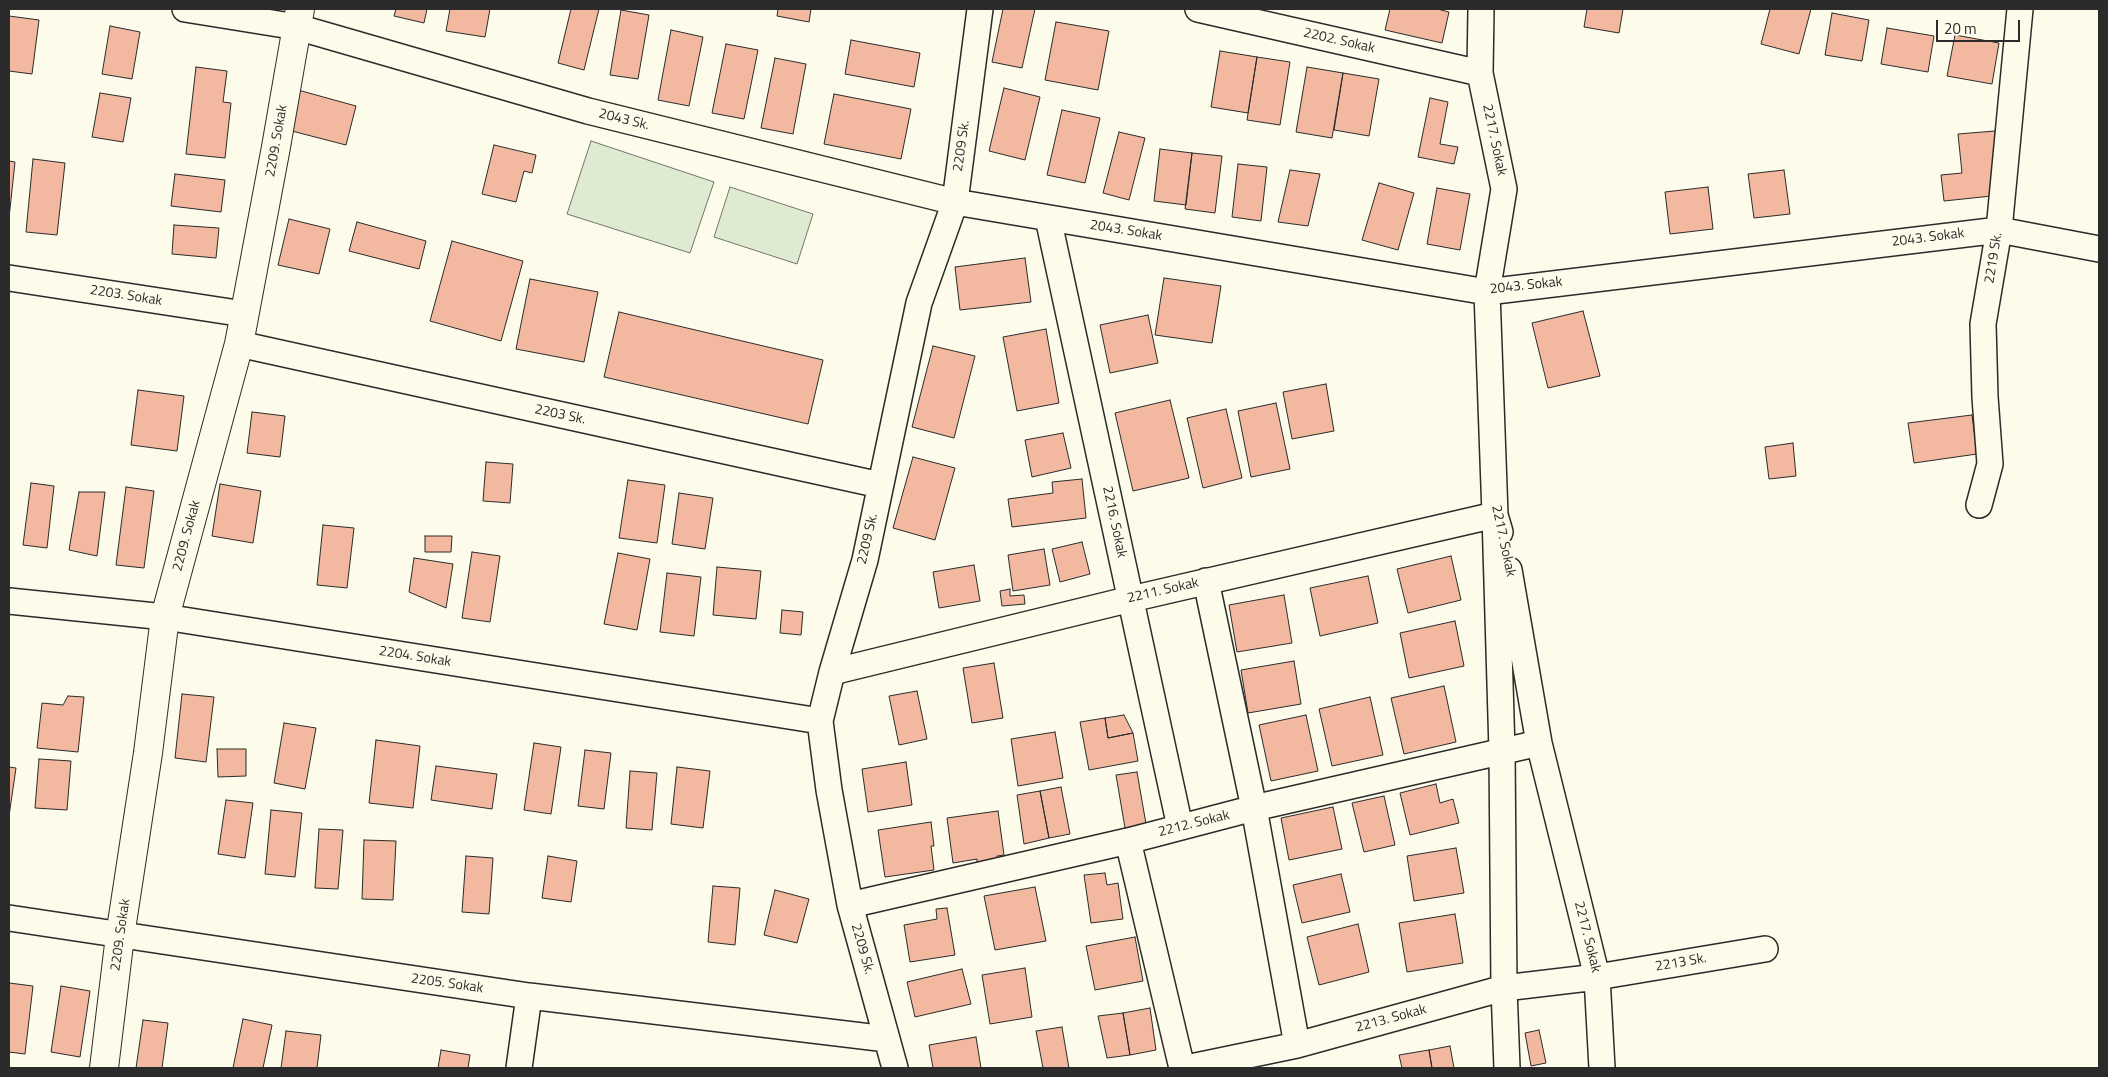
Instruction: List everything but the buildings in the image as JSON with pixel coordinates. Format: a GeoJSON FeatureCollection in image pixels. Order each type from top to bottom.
{"type":"FeatureCollection","features":[{"type":"Feature","properties":{"kind":"street"},"geometry":{"type":"LineString","coordinates":[[185,9],[298,18]]}},
{"type":"Feature","properties":{"kind":"street","name":"2209 Sk."},"geometry":{"type":"LineString","coordinates":[[895,1068],[850,905],[829,790],[820,721],[832,672],[865,560],[919,303],[955,202],[980,9]]}},
{"type":"Feature","properties":{"kind":"street","name":"2202. Sokak"},"geometry":{"type":"LineString","coordinates":[[1198,9],[1480,73]]}},
{"type":"Feature","properties":{"kind":"street","name":"2217. Sokak"},"geometry":{"type":"LineString","coordinates":[[1482,9],[1480,73],[1504,189],[1487,292],[1495,515],[1511,576],[1539,743],[1597,977],[1602,1068]]}},
{"type":"Feature","properties":{"kind":"street","name":"2219 Sk."},"geometry":{"type":"LineString","coordinates":[[1979,505],[1990,464],[1985,397],[1983,324],[1999,230],[2020,9]]}},
{"type":"Feature","properties":{"kind":"street","name":"2043 Sk."},"geometry":{"type":"LineString","coordinates":[[298,18],[588,111],[955,202]]}},
{"type":"Feature","properties":{"kind":"street","name":"2209. Sokak"},"geometry":{"type":"LineString","coordinates":[[104,1068],[120,936],[148,753],[165,617],[239,344],[298,18]]}},
{"type":"Feature","properties":{"kind":"street","name":"2043. Sokak"},"geometry":{"type":"LineString","coordinates":[[955,202],[1487,292],[1999,230],[2099,249]]}},
{"type":"Feature","properties":{"kind":"street","name":"2216. Sokak"},"geometry":{"type":"LineString","coordinates":[[1048,218],[1180,827]]}},
{"type":"Feature","properties":{"kind":"street","name":"2203. Sokak"},"geometry":{"type":"LineString","coordinates":[[9,278],[244,314]]}},
{"type":"Feature","properties":{"kind":"street","name":"2203 Sk."},"geometry":{"type":"LineString","coordinates":[[239,344],[880,486]]}},
{"type":"Feature","properties":{"kind":"street"},"geometry":{"type":"LineString","coordinates":[[1495,515],[1502,751],[1504,988],[1508,1068]]}},
{"type":"Feature","properties":{"kind":"street","name":"2211. Sokak"},"geometry":{"type":"LineString","coordinates":[[832,672],[1131,598],[1495,515]]}},
{"type":"Feature","properties":{"kind":"street"},"geometry":{"type":"LineString","coordinates":[[1206,581],[1254,808],[1297,1045]]}},
{"type":"Feature","properties":{"kind":"street","name":"2204. Sokak"},"geometry":{"type":"LineString","coordinates":[[9,602],[165,617],[820,721]]}},
{"type":"Feature","properties":{"kind":"street","name":"2212. Sokak"},"geometry":{"type":"LineString","coordinates":[[850,905],[1128,841],[1254,808],[1539,743]]}},
{"type":"Feature","properties":{"kind":"street"},"geometry":{"type":"LineString","coordinates":[[1128,841],[1182,1068]]}},
{"type":"Feature","properties":{"kind":"street","name":"2205. Sokak"},"geometry":{"type":"LineString","coordinates":[[9,918],[529,996],[887,1039]]}},
{"type":"Feature","properties":{"kind":"street","name":"2213 Sk."},"geometry":{"type":"LineString","coordinates":[[1597,977],[1765,949]]}},
{"type":"Feature","properties":{"kind":"street","name":"2213. Sokak"},"geometry":{"type":"LineString","coordinates":[[1186,1068],[1297,1045],[1504,988],[1597,977]]}},
{"type":"Feature","properties":{"kind":"street"},"geometry":{"type":"LineString","coordinates":[[519,1068],[529,996]]}},
{"type":"Feature","properties":{"kind":"green space"},"geometry":{"type":"Polygon","coordinates":[[[591,141],[714,182],[690,253],[567,214],[591,141]]]}},
{"type":"Feature","properties":{"kind":"green space"},"geometry":{"type":"Polygon","coordinates":[[[730,187],[813,214],[797,264],[714,237],[730,187]]]}}]}
